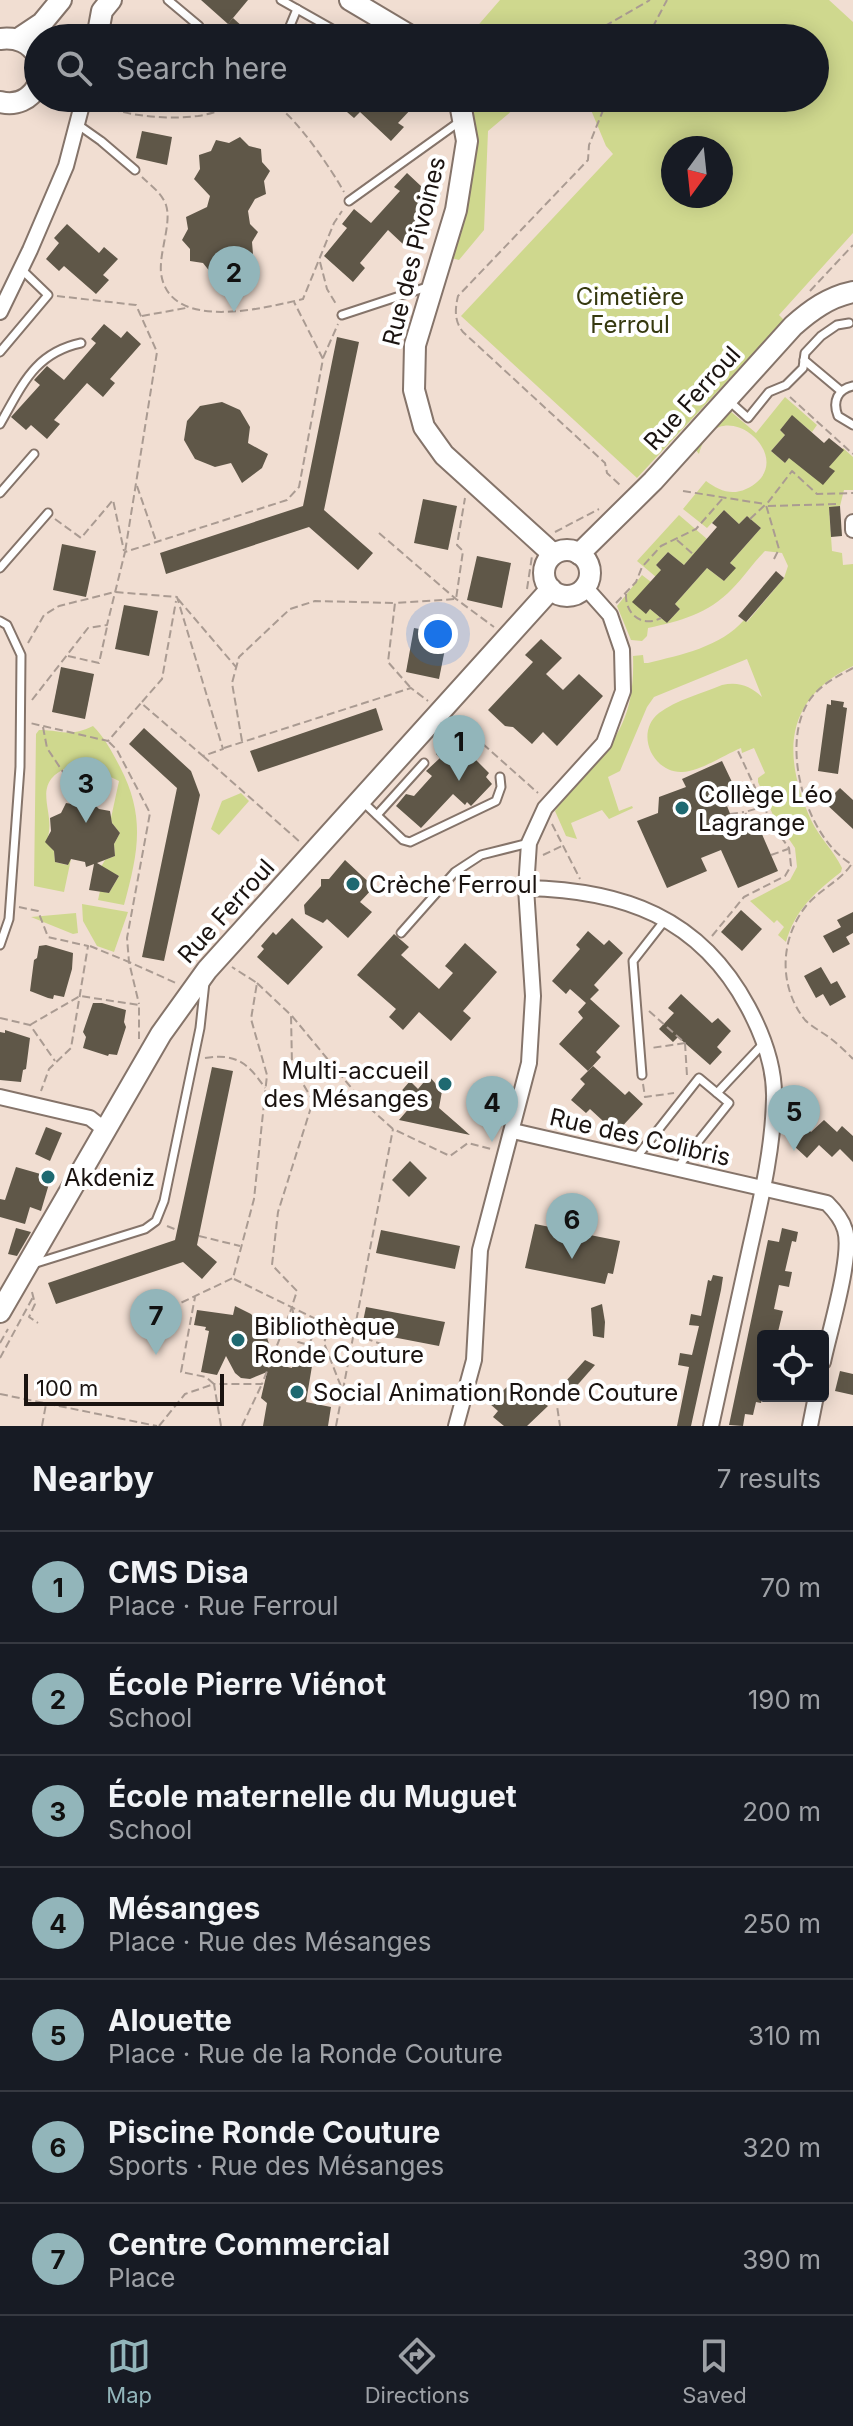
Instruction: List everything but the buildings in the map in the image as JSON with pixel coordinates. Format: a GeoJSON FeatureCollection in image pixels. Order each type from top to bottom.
{"type":"FeatureCollection","features":[{"type":"Feature","properties":{"kind":"street"},"geometry":{"type":"LineString","coordinates":[[40,24],[61,0]]}},
{"type":"Feature","properties":{"kind":"street"},"geometry":{"type":"LineString","coordinates":[[52,24],[68,0]]}},
{"type":"Feature","properties":{"kind":"street"},"geometry":{"type":"LineString","coordinates":[[100,24],[102,11],[111,0]]}},
{"type":"Feature","properties":{"kind":"street"},"geometry":{"type":"LineString","coordinates":[[358,2],[392,24]]}},
{"type":"Feature","properties":{"kind":"street"},"geometry":{"type":"LineString","coordinates":[[0,102],[24,100]]}},
{"type":"Feature","properties":{"kind":"street"},"geometry":{"type":"LineString","coordinates":[[0,312],[66,166],[78,112]]}},
{"type":"Feature","properties":{"kind":"street","name":"Rue des Pivoines"},"geometry":{"type":"LineString","coordinates":[[462,112],[467,141],[456,210],[415,345],[414,390],[424,427],[444,455],[553,554]]}},
{"type":"Feature","properties":{"kind":"street","name":"Rue Ferroul"},"geometry":{"type":"LineString","coordinates":[[579,554],[653,481],[793,326],[818,305],[853,292]]}},
{"type":"Feature","properties":{"kind":"street"},"geometry":{"type":"LineString","coordinates":[[853,522],[853,530]]}},
{"type":"Feature","properties":{"kind":"street"},"geometry":{"type":"LineString","coordinates":[[570,550],[579,554],[588,564],[590,572],[585,587],[573,595],[551,589],[545,574],[553,554],[570,550]]}},
{"type":"Feature","properties":{"kind":"street"},"geometry":{"type":"LineString","coordinates":[[456,1426],[474,1360],[480,1250],[529,1063],[533,996],[526,888],[529,843],[545,808],[604,743],[623,691],[622,650],[606,611],[585,587]]}},
{"type":"Feature","properties":{"kind":"street","name":"Rue Ferroul"},"geometry":{"type":"LineString","coordinates":[[0,1312],[104,1129],[189,994],[212,964],[313,854],[369,808],[444,709],[551,589]]}},
{"type":"Feature","properties":{"kind":"street"},"geometry":{"type":"LineString","coordinates":[[526,888],[593,893],[667,918],[698,941],[720,963],[742,997],[764,1043],[774,1096],[763,1188],[711,1426]]}},
{"type":"Feature","properties":{"kind":"street"},"geometry":{"type":"LineString","coordinates":[[0,1097],[90,1118],[104,1129]]}},
{"type":"Feature","properties":{"kind":"street","name":"Rue des Colibris"},"geometry":{"type":"LineString","coordinates":[[513,1131],[827,1203],[850,1230],[829,1334]]}},
{"type":"Feature","properties":{"kind":"street"},"geometry":{"type":"LineString","coordinates":[[810,1426],[815,1402]]}},
{"type":"Feature","properties":{"kind":"lane"},"geometry":{"type":"LineString","coordinates":[[168,0],[197,24]]}},
{"type":"Feature","properties":{"kind":"lane"},"geometry":{"type":"LineString","coordinates":[[281,0],[324,24]]}},
{"type":"Feature","properties":{"kind":"lane"},"geometry":{"type":"LineString","coordinates":[[291,24],[297,9]]}},
{"type":"Feature","properties":{"kind":"lane"},"geometry":{"type":"LineString","coordinates":[[349,201],[464,119]]}},
{"type":"Feature","properties":{"kind":"lane"},"geometry":{"type":"LineString","coordinates":[[77,124],[135,170]]}},
{"type":"Feature","properties":{"kind":"lane"},"geometry":{"type":"LineString","coordinates":[[0,352],[48,295],[20,268]]}},
{"type":"Feature","properties":{"kind":"lane"},"geometry":{"type":"LineString","coordinates":[[342,315],[433,285]]}},
{"type":"Feature","properties":{"kind":"lane"},"geometry":{"type":"LineString","coordinates":[[727,399],[748,418],[769,392],[786,385],[803,368],[805,353],[821,336],[837,325],[849,323]]}},
{"type":"Feature","properties":{"kind":"lane"},"geometry":{"type":"LineString","coordinates":[[0,424],[30,371],[50,354],[81,343]]}},
{"type":"Feature","properties":{"kind":"lane"},"geometry":{"type":"LineString","coordinates":[[804,360],[841,391]]}},
{"type":"Feature","properties":{"kind":"lane"},"geometry":{"type":"LineString","coordinates":[[853,386],[837,396],[835,409],[842,421],[853,425]]}},
{"type":"Feature","properties":{"kind":"lane"},"geometry":{"type":"LineString","coordinates":[[0,493],[34,454]]}},
{"type":"Feature","properties":{"kind":"lane"},"geometry":{"type":"LineString","coordinates":[[0,568],[48,513]]}},
{"type":"Feature","properties":{"kind":"lane"},"geometry":{"type":"LineString","coordinates":[[0,621],[7,625],[21,655],[22,717],[9,919],[0,945]]}},
{"type":"Feature","properties":{"kind":"lane"},"geometry":{"type":"LineString","coordinates":[[424,763],[369,808],[403,840],[410,842],[488,807],[499,795],[500,777]]}},
{"type":"Feature","properties":{"kind":"lane"},"geometry":{"type":"LineString","coordinates":[[401,933],[455,872],[481,855],[529,843]]}},
{"type":"Feature","properties":{"kind":"lane"},"geometry":{"type":"LineString","coordinates":[[642,1075],[633,961],[667,918]]}},
{"type":"Feature","properties":{"kind":"lane"},"geometry":{"type":"LineString","coordinates":[[27,1266],[145,1229],[156,1221],[164,1201],[212,964]]}},
{"type":"Feature","properties":{"kind":"lane"},"geometry":{"type":"LineString","coordinates":[[717,1093],[764,1043]]}},
{"type":"Feature","properties":{"kind":"lane"},"geometry":{"type":"LineString","coordinates":[[635,1159],[699,1078],[729,1103],[676,1169]]}},
{"type":"Feature","properties":{"kind":"path"},"geometry":{"type":"LineString","coordinates":[[608,24],[650,0]]}},
{"type":"Feature","properties":{"kind":"path"},"geometry":{"type":"LineString","coordinates":[[654,24],[667,0]]}},
{"type":"Feature","properties":{"kind":"path"},"geometry":{"type":"LineString","coordinates":[[125,112],[176,118],[214,112]]}},
{"type":"Feature","properties":{"kind":"path"},"geometry":{"type":"LineString","coordinates":[[141,316],[188,308],[238,312],[303,299],[334,223],[349,201],[333,171],[283,112]]}},
{"type":"Feature","properties":{"kind":"path"},"geometry":{"type":"LineString","coordinates":[[602,112],[589,145],[588,160],[458,296],[455,308],[457,322],[463,332],[605,463],[607,473],[628,491]]}},
{"type":"Feature","properties":{"kind":"path"},"geometry":{"type":"LineString","coordinates":[[135,170],[162,196],[167,207],[161,275],[170,295],[188,308]]}},
{"type":"Feature","properties":{"kind":"path"},"geometry":{"type":"LineString","coordinates":[[818,305],[809,297],[810,291],[853,245]]}},
{"type":"Feature","properties":{"kind":"path"},"geometry":{"type":"LineString","coordinates":[[125,552],[287,500],[299,487],[323,359],[342,315],[327,289],[320,261]]}},
{"type":"Feature","properties":{"kind":"path"},"geometry":{"type":"LineString","coordinates":[[48,295],[136,305],[157,352],[125,552],[99,663],[66,656]]}},
{"type":"Feature","properties":{"kind":"path"},"geometry":{"type":"LineString","coordinates":[[293,301],[323,359]]}},
{"type":"Feature","properties":{"kind":"path"},"geometry":{"type":"LineString","coordinates":[[781,388],[853,454]]}},
{"type":"Feature","properties":{"kind":"path"},"geometry":{"type":"LineString","coordinates":[[750,519],[767,505],[792,471],[817,494],[853,493]]}},
{"type":"Feature","properties":{"kind":"path"},"geometry":{"type":"LineString","coordinates":[[136,483],[156,542]]}},
{"type":"Feature","properties":{"kind":"path"},"geometry":{"type":"LineString","coordinates":[[456,599],[463,551],[457,545],[465,496],[475,484]]}},
{"type":"Feature","properties":{"kind":"path"},"geometry":{"type":"LineString","coordinates":[[683,491],[767,505],[840,504]]}},
{"type":"Feature","properties":{"kind":"path"},"geometry":{"type":"LineString","coordinates":[[606,611],[627,593],[642,567],[661,546],[696,529],[724,497]]}},
{"type":"Feature","properties":{"kind":"path"},"geometry":{"type":"LineString","coordinates":[[48,513],[81,538],[113,500],[125,552]]}},
{"type":"Feature","properties":{"kind":"path"},"geometry":{"type":"LineString","coordinates":[[767,505],[779,549],[774,559]]}},
{"type":"Feature","properties":{"kind":"path"},"geometry":{"type":"LineString","coordinates":[[379,533],[456,599],[508,637]]}},
{"type":"Feature","properties":{"kind":"path"},"geometry":{"type":"LineString","coordinates":[[676,539],[693,554]]}},
{"type":"Feature","properties":{"kind":"path"},"geometry":{"type":"LineString","coordinates":[[21,655],[44,615],[59,606],[115,592],[177,597],[236,667]]}},
{"type":"Feature","properties":{"kind":"path"},"geometry":{"type":"LineString","coordinates":[[627,593],[626,604],[634,617],[649,622],[661,618]]}},
{"type":"Feature","properties":{"kind":"path"},"geometry":{"type":"LineString","coordinates":[[108,741],[162,679],[177,597]]}},
{"type":"Feature","properties":{"kind":"path"},"geometry":{"type":"LineString","coordinates":[[177,597],[223,749]]}},
{"type":"Feature","properties":{"kind":"path"},"geometry":{"type":"LineString","coordinates":[[242,741],[232,683],[239,657],[290,609],[315,601],[395,603],[456,599]]}},
{"type":"Feature","properties":{"kind":"path"},"geometry":{"type":"LineString","coordinates":[[395,603],[388,662],[411,688],[428,702],[444,709],[531,787],[545,808]]}},
{"type":"Feature","properties":{"kind":"path"},"geometry":{"type":"LineString","coordinates":[[107,625],[88,628],[22,717],[43,726],[108,741],[117,750],[150,813],[127,938],[139,1005],[139,1045]]}},
{"type":"Feature","properties":{"kind":"path"},"geometry":{"type":"LineString","coordinates":[[853,668],[819,688],[806,704],[796,744],[798,773],[815,824],[838,856],[852,865],[844,876],[808,904],[796,922],[786,949],[785,968],[790,989],[807,1022],[853,1059]]}},
{"type":"Feature","properties":{"kind":"path"},"geometry":{"type":"LineString","coordinates":[[203,756],[411,688]]}},
{"type":"Feature","properties":{"kind":"path"},"geometry":{"type":"LineString","coordinates":[[141,703],[313,854]]}},
{"type":"Feature","properties":{"kind":"path"},"geometry":{"type":"LineString","coordinates":[[43,726],[47,748],[71,784]]}},
{"type":"Feature","properties":{"kind":"path"},"geometry":{"type":"LineString","coordinates":[[710,939],[744,897],[789,872],[792,861],[789,848],[773,826],[737,749]]}},
{"type":"Feature","properties":{"kind":"path"},"geometry":{"type":"LineString","coordinates":[[730,814],[763,806]]}},
{"type":"Feature","properties":{"kind":"path"},"geometry":{"type":"LineString","coordinates":[[745,812],[749,820]]}},
{"type":"Feature","properties":{"kind":"path"},"geometry":{"type":"LineString","coordinates":[[553,826],[579,878]]}},
{"type":"Feature","properties":{"kind":"path"},"geometry":{"type":"LineString","coordinates":[[528,862],[563,846]]}},
{"type":"Feature","properties":{"kind":"path"},"geometry":{"type":"LineString","coordinates":[[771,855],[789,848]]}},
{"type":"Feature","properties":{"kind":"path"},"geometry":{"type":"LineString","coordinates":[[10,906],[38,911],[48,937],[88,946],[129,962],[175,983],[189,994]]}},
{"type":"Feature","properties":{"kind":"path"},"geometry":{"type":"LineString","coordinates":[[35,1105],[49,1069],[71,1048],[88,946]]}},
{"type":"Feature","properties":{"kind":"path"},"geometry":{"type":"LineString","coordinates":[[212,964],[257,983],[291,1015],[363,1102],[393,1129],[450,1156],[468,1143],[507,1153]]}},
{"type":"Feature","properties":{"kind":"path"},"geometry":{"type":"LineString","coordinates":[[233,1278],[254,1199],[266,1089],[267,1075],[251,1019],[257,983]]}},
{"type":"Feature","properties":{"kind":"path"},"geometry":{"type":"LineString","coordinates":[[30,1025],[80,996],[139,1005]]}},
{"type":"Feature","properties":{"kind":"path"},"geometry":{"type":"LineString","coordinates":[[636,1000],[685,1043],[689,1091],[645,1097],[642,1075]]}},
{"type":"Feature","properties":{"kind":"path"},"geometry":{"type":"LineString","coordinates":[[242,1426],[262,1384],[297,1291],[272,1265],[278,1212],[313,1101],[292,1065],[291,1015]]}},
{"type":"Feature","properties":{"kind":"path"},"geometry":{"type":"LineString","coordinates":[[0,1018],[30,1025],[56,1062]]}},
{"type":"Feature","properties":{"kind":"path"},"geometry":{"type":"LineString","coordinates":[[640,1050],[685,1043]]}},
{"type":"Feature","properties":{"kind":"path"},"geometry":{"type":"LineString","coordinates":[[191,1069],[204,1059],[222,1055],[230,1057],[253,1070],[266,1089]]}},
{"type":"Feature","properties":{"kind":"path"},"geometry":{"type":"LineString","coordinates":[[336,1426],[393,1129]]}},
{"type":"Feature","properties":{"kind":"path"},"geometry":{"type":"LineString","coordinates":[[199,1236],[241,1246]]}},
{"type":"Feature","properties":{"kind":"path"},"geometry":{"type":"LineString","coordinates":[[233,1278],[353,1336],[381,1344]]}},
{"type":"Feature","properties":{"kind":"path"},"geometry":{"type":"LineString","coordinates":[[149,1318],[233,1278]]}},
{"type":"Feature","properties":{"kind":"path"},"geometry":{"type":"LineString","coordinates":[[0,1358],[33,1296]]}},
{"type":"Feature","properties":{"kind":"path"},"geometry":{"type":"LineString","coordinates":[[196,1296],[181,1372],[206,1377],[214,1384],[221,1426]]}},
{"type":"Feature","properties":{"kind":"path"},"geometry":{"type":"LineString","coordinates":[[35,1304],[29,1317],[38,1323]]}},
{"type":"Feature","properties":{"kind":"path"},"geometry":{"type":"LineString","coordinates":[[292,1306],[298,1342],[309,1345],[319,1320]]}},
{"type":"Feature","properties":{"kind":"path"},"geometry":{"type":"LineString","coordinates":[[330,1325],[324,1343],[342,1389]]}},
{"type":"Feature","properties":{"kind":"path"},"geometry":{"type":"LineString","coordinates":[[0,1394],[158,1426],[185,1394],[214,1384],[262,1384]]}},
{"type":"Feature","properties":{"kind":"path"},"geometry":{"type":"LineString","coordinates":[[549,1386],[556,1399],[560,1426]]}},
{"type":"Feature","properties":{"kind":"path"},"geometry":{"type":"LineString","coordinates":[[42,1426],[46,1403]]}},
{"type":"Feature","properties":{"kind":"green space","name":"Cimetière Ferroul"},"geometry":{"type":"Polygon","coordinates":[[[500,0],[829,0],[853,22],[853,233],[779,315],[784,320],[637,478],[461,316],[613,154],[606,146],[592,112],[829,112],[829,24],[479,24],[500,0]]]}},
{"type":"Feature","properties":{"kind":"green space"},"geometry":{"type":"Polygon","coordinates":[[[471,112],[510,112],[488,131],[484,230],[459,260],[451,258],[471,157],[474,124],[471,112]]]}},
{"type":"Feature","properties":{"kind":"green space"},"geometry":{"type":"Polygon","coordinates":[[[785,397],[817,425],[812,432],[792,416],[780,430],[785,435],[771,451],[785,463],[789,458],[834,471],[829,467],[843,448],[853,457],[853,490],[844,490],[840,506],[829,508],[832,551],[842,553],[843,565],[853,564],[853,666],[830,679],[813,695],[795,731],[793,751],[802,796],[811,820],[842,868],[801,911],[786,942],[778,935],[784,927],[777,920],[774,923],[750,901],[790,880],[797,867],[795,848],[774,817],[758,782],[758,778],[765,773],[754,748],[742,753],[741,748],[705,766],[682,772],[672,771],[655,759],[648,741],[648,731],[659,713],[690,697],[722,685],[739,684],[762,697],[747,659],[654,697],[620,771],[608,777],[619,811],[633,808],[609,819],[602,810],[571,823],[577,839],[566,836],[555,811],[611,743],[621,726],[632,684],[633,656],[643,655],[644,663],[648,663],[686,653],[724,637],[744,620],[747,622],[784,578],[788,566],[782,553],[765,551],[723,598],[703,610],[667,623],[680,609],[675,604],[707,568],[724,581],[735,568],[730,563],[761,528],[747,516],[739,524],[724,510],[707,528],[683,509],[706,481],[720,489],[735,492],[746,489],[762,477],[766,462],[762,447],[752,435],[738,427],[722,426],[709,434],[699,454],[694,448],[729,410],[756,433],[785,397]]]}},
{"type":"Feature","properties":{"kind":"green space"},"geometry":{"type":"Polygon","coordinates":[[[679,515],[707,539],[684,565],[668,552],[656,565],[661,570],[656,577],[637,561],[679,515]]]}},
{"type":"Feature","properties":{"kind":"green space"},"geometry":{"type":"Polygon","coordinates":[[[642,575],[651,582],[646,614],[650,609],[667,623],[648,628],[647,636],[642,641],[631,640],[617,606],[642,575]]]}},
{"type":"Feature","properties":{"kind":"green space"},"geometry":{"type":"Polygon","coordinates":[[[93,726],[120,767],[134,802],[136,852],[124,905],[98,900],[100,891],[109,893],[119,876],[101,867],[105,860],[115,856],[114,844],[120,833],[111,818],[119,781],[94,769],[66,768],[49,783],[46,792],[49,832],[46,842],[54,851],[55,862],[67,865],[71,859],[64,892],[34,886],[36,734],[39,730],[71,733],[93,726]]]}},
{"type":"Feature","properties":{"kind":"green space"},"geometry":{"type":"Polygon","coordinates":[[[241,793],[249,801],[219,835],[211,829],[222,801],[241,793]]]}},
{"type":"Feature","properties":{"kind":"green space"},"geometry":{"type":"Polygon","coordinates":[[[82,904],[128,912],[114,952],[97,946],[83,921],[82,904]]]}},
{"type":"Feature","properties":{"kind":"green space"},"geometry":{"type":"Polygon","coordinates":[[[76,913],[78,933],[73,934],[31,917],[76,913]]]}},
{"type":"Feature","properties":{"kind":"place","name":"École Pierre Viénot"},"geometry":{"type":"Point","coordinates":[234,312]}},
{"type":"Feature","properties":{"kind":"place","name":"CMS Disa"},"geometry":{"type":"Point","coordinates":[459,781]}},
{"type":"Feature","properties":{"kind":"place","name":"Collège Léo Lagrange"},"geometry":{"type":"Point","coordinates":[682,808]}},
{"type":"Feature","properties":{"kind":"place","name":"École maternelle du Muguet"},"geometry":{"type":"Point","coordinates":[86,823]}},
{"type":"Feature","properties":{"kind":"place","name":"Crèche Ferroul"},"geometry":{"type":"Point","coordinates":[353,884]}},
{"type":"Feature","properties":{"kind":"place","name":"Multi-accueil des Mésanges"},"geometry":{"type":"Point","coordinates":[445,1084]}},
{"type":"Feature","properties":{"kind":"place","name":"Mésanges"},"geometry":{"type":"Point","coordinates":[492,1142]}},
{"type":"Feature","properties":{"kind":"place","name":"Alouette"},"geometry":{"type":"Point","coordinates":[794,1151]}},
{"type":"Feature","properties":{"kind":"place","name":"Akdeniz"},"geometry":{"type":"Point","coordinates":[48,1177]}},
{"type":"Feature","properties":{"kind":"place","name":"Piscine Ronde Couture"},"geometry":{"type":"Point","coordinates":[572,1259]}},
{"type":"Feature","properties":{"kind":"place","name":"Bibliothèque Ronde Couture"},"geometry":{"type":"Point","coordinates":[238,1340]}},
{"type":"Feature","properties":{"kind":"place","name":"Centre Commercial"},"geometry":{"type":"Point","coordinates":[156,1355]}},
{"type":"Feature","properties":{"kind":"place","name":"Social Animation Ronde Couture"},"geometry":{"type":"Point","coordinates":[297,1392]}}]}
